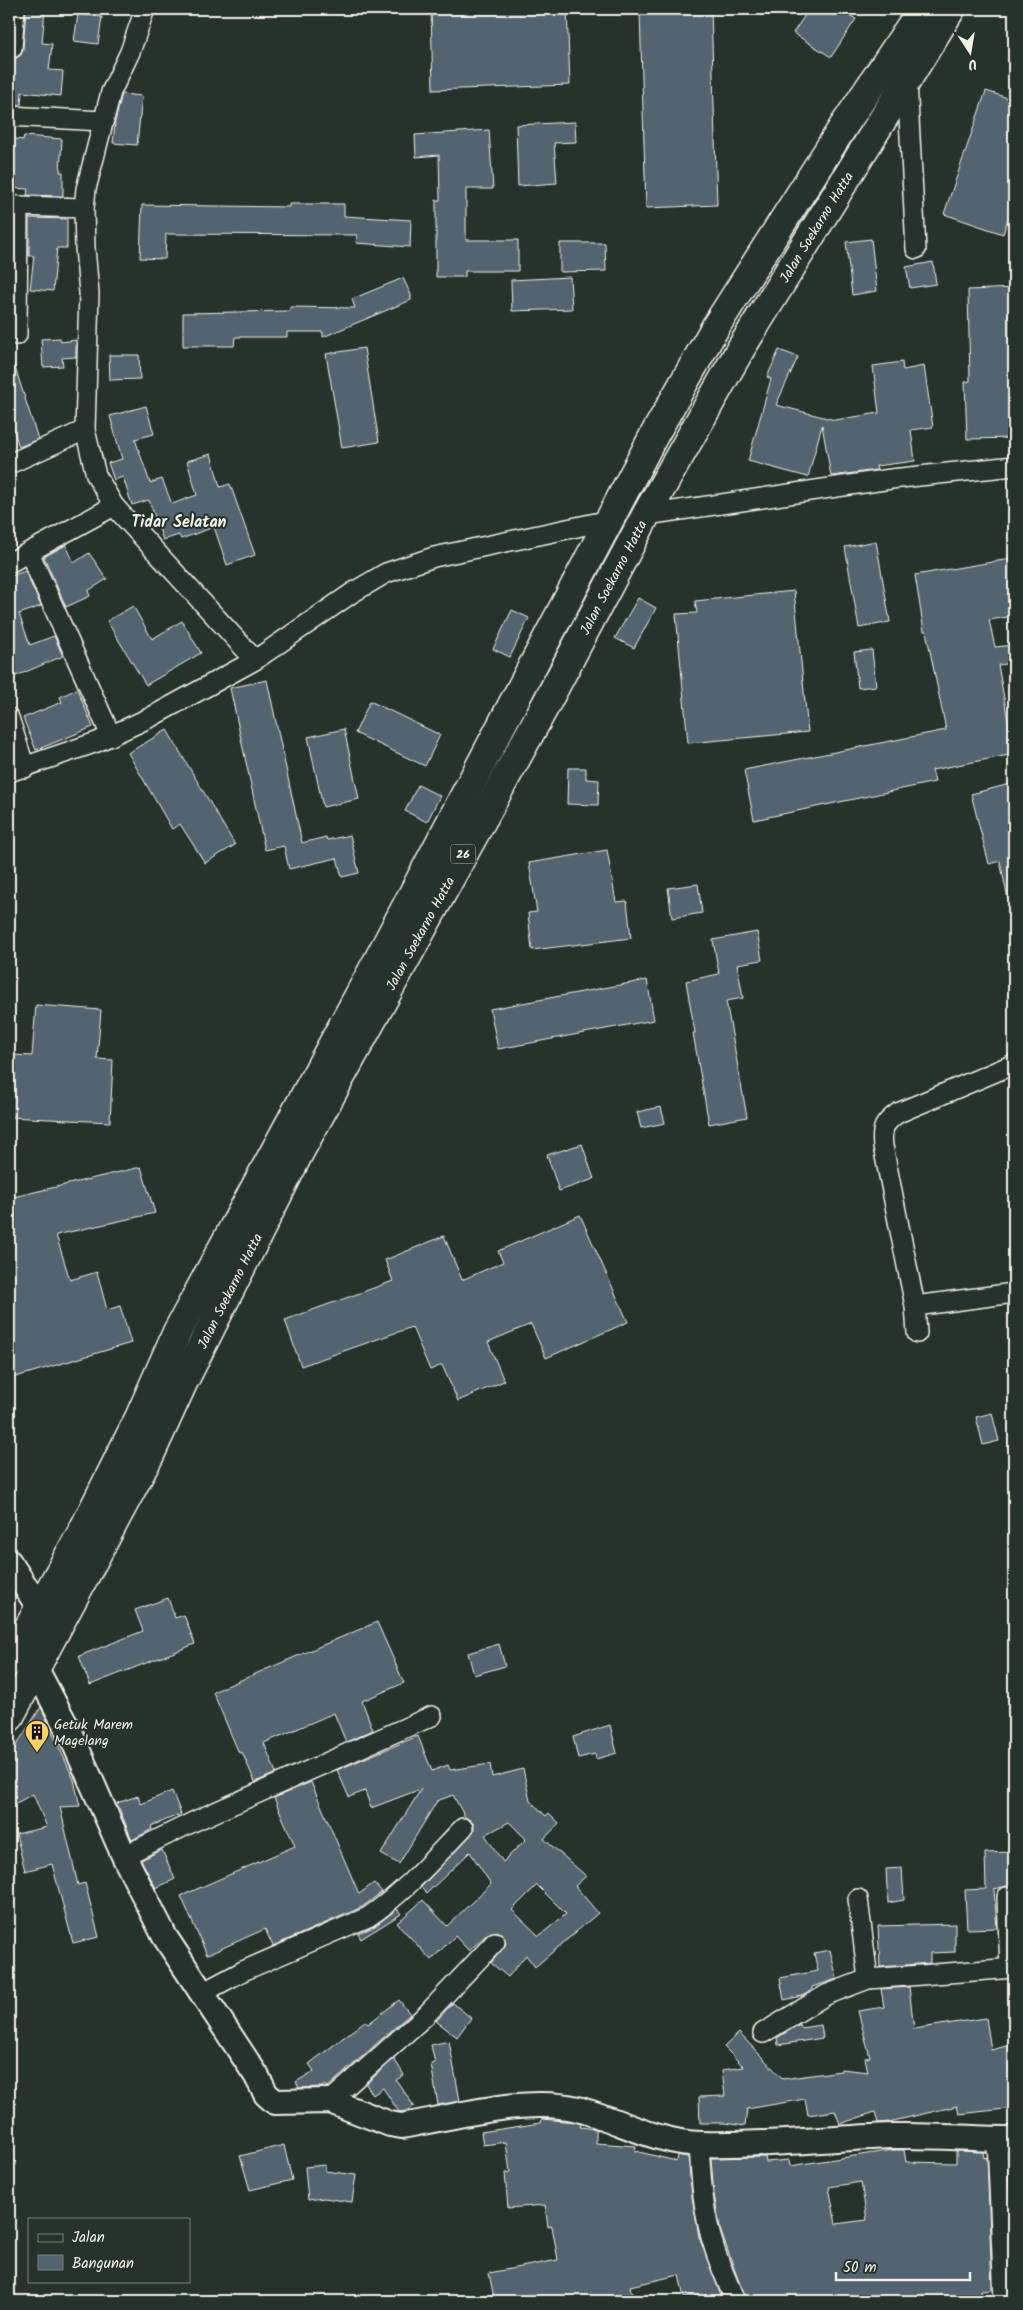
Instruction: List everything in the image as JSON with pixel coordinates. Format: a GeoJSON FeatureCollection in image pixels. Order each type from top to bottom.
{"type":"FeatureCollection","features":[{"type":"Feature","properties":{"kind":"highway","name":"Jalan Soekarno Hatta"},"geometry":{"type":"LineString","coordinates":[[9,1718],[150,1455],[151,1421],[177,1332],[378,960],[653,437],[716,326],[838,135],[922,9]]}},
{"type":"Feature","properties":{"kind":"highway","name":"Jalan Soekarno Hatta"},"geometry":{"type":"LineString","coordinates":[[9,1662],[82,1532],[151,1421],[545,706],[646,515],[740,350],[951,9]]}},
{"type":"Feature","properties":{"kind":"street"},"geometry":{"type":"LineString","coordinates":[[12,48],[15,9]]}},
{"type":"Feature","properties":{"kind":"street"},"geometry":{"type":"LineString","coordinates":[[145,9],[130,52],[111,92],[86,189],[84,208],[89,293],[85,430],[96,475],[114,506],[255,660]]}},
{"type":"Feature","properties":{"kind":"street"},"geometry":{"type":"LineString","coordinates":[[906,80],[916,249]]}},
{"type":"Feature","properties":{"kind":"street"},"geometry":{"type":"LineString","coordinates":[[9,116],[103,121]]}},
{"type":"Feature","properties":{"kind":"street"},"geometry":{"type":"LineString","coordinates":[[17,335],[14,208],[84,208]]}},
{"type":"Feature","properties":{"kind":"street"},"geometry":{"type":"LineString","coordinates":[[11,457],[85,430]]}},
{"type":"Feature","properties":{"kind":"street"},"geometry":{"type":"LineString","coordinates":[[646,515],[891,478],[1014,466]]}},
{"type":"Feature","properties":{"kind":"street"},"geometry":{"type":"LineString","coordinates":[[9,563],[114,506]]}},
{"type":"Feature","properties":{"kind":"street"},"geometry":{"type":"LineString","coordinates":[[9,718],[17,770],[111,736],[151,717],[255,660],[352,592],[393,570],[434,557],[610,520]]}},
{"type":"Feature","properties":{"kind":"street"},"geometry":{"type":"LineString","coordinates":[[29,552],[111,736]]}},
{"type":"Feature","properties":{"kind":"street"},"geometry":{"type":"LineString","coordinates":[[917,1333],[914,1306],[883,1146],[882,1132],[884,1125],[898,1113],[1014,1064]]}},
{"type":"Feature","properties":{"kind":"street"},"geometry":{"type":"LineString","coordinates":[[914,1306],[1014,1293]]}},
{"type":"Feature","properties":{"kind":"street"},"geometry":{"type":"LineString","coordinates":[[9,1562],[39,1607]]}},
{"type":"Feature","properties":{"kind":"street"},"geometry":{"type":"LineString","coordinates":[[35,1667],[71,1735],[124,1856],[165,1938],[271,2100],[284,2103],[330,2101],[390,2124],[402,2126],[534,2104],[556,2106],[578,2110],[665,2139],[699,2144],[805,2142],[894,2136],[1006,2139],[1004,2301]]}},
{"type":"Feature","properties":{"kind":"street"},"geometry":{"type":"LineString","coordinates":[[124,1856],[195,1820],[432,1716]]}},
{"type":"Feature","properties":{"kind":"street"},"geometry":{"type":"LineString","coordinates":[[202,1994],[243,1971],[353,1924],[380,1909],[420,1873],[463,1828]]}},
{"type":"Feature","properties":{"kind":"street"},"geometry":{"type":"LineString","coordinates":[[763,2033],[826,1995],[868,1980],[1012,1968],[1007,1897]]}},
{"type":"Feature","properties":{"kind":"street"},"geometry":{"type":"LineString","coordinates":[[858,1898],[868,1980]]}},
{"type":"Feature","properties":{"kind":"street"},"geometry":{"type":"LineString","coordinates":[[330,2101],[425,2016],[496,1942]]}},
{"type":"Feature","properties":{"kind":"street"},"geometry":{"type":"LineString","coordinates":[[699,2144],[708,2224],[714,2247],[736,2301]]}},
{"type":"Feature","properties":{"kind":"building"},"geometry":{"type":"Polygon","coordinates":[[[26,9],[45,9],[42,43],[52,44],[49,70],[63,71],[61,96],[22,92],[21,105],[9,105],[9,69],[14,70],[15,59],[21,55],[23,49],[26,9]]]}},
{"type":"Feature","properties":{"kind":"building"},"geometry":{"type":"Polygon","coordinates":[[[431,9],[567,9],[570,85],[433,90],[431,9]]]}},
{"type":"Feature","properties":{"kind":"building"},"geometry":{"type":"Polygon","coordinates":[[[809,9],[840,9],[856,19],[831,57],[793,33],[809,9]]]}},
{"type":"Feature","properties":{"kind":"building"},"geometry":{"type":"Polygon","coordinates":[[[711,10],[717,205],[646,208],[640,12],[711,10]]]}},
{"type":"Feature","properties":{"kind":"building"},"geometry":{"type":"Polygon","coordinates":[[[78,14],[102,17],[98,44],[74,41],[78,14]]]}},
{"type":"Feature","properties":{"kind":"building"},"geometry":{"type":"Polygon","coordinates":[[[986,91],[1014,100],[1014,199],[1003,234],[944,214],[986,91]]]}},
{"type":"Feature","properties":{"kind":"building"},"geometry":{"type":"Polygon","coordinates":[[[122,94],[142,96],[137,145],[113,143],[115,122],[122,94]]]}},
{"type":"Feature","properties":{"kind":"building"},"geometry":{"type":"Polygon","coordinates":[[[575,122],[576,142],[554,143],[557,183],[518,186],[516,125],[575,122]]]}},
{"type":"Feature","properties":{"kind":"building"},"geometry":{"type":"Polygon","coordinates":[[[489,130],[493,189],[466,189],[466,240],[518,240],[518,271],[465,271],[465,277],[436,277],[436,200],[440,200],[439,155],[416,157],[415,135],[489,130]]]}},
{"type":"Feature","properties":{"kind":"building"},"geometry":{"type":"Polygon","coordinates":[[[24,136],[62,139],[60,172],[63,172],[63,196],[27,195],[28,189],[9,188],[9,138],[23,140],[24,136]]]}},
{"type":"Feature","properties":{"kind":"building"},"geometry":{"type":"Polygon","coordinates":[[[289,204],[344,204],[344,216],[411,220],[410,247],[356,243],[357,235],[166,234],[165,259],[140,258],[142,205],[289,207],[289,204]]]}},
{"type":"Feature","properties":{"kind":"building"},"geometry":{"type":"Polygon","coordinates":[[[29,218],[67,219],[67,248],[57,248],[53,291],[30,289],[34,256],[29,256],[29,218]]]}},
{"type":"Feature","properties":{"kind":"building"},"geometry":{"type":"Polygon","coordinates":[[[871,239],[877,291],[852,295],[846,242],[871,239]]]}},
{"type":"Feature","properties":{"kind":"building"},"geometry":{"type":"Polygon","coordinates":[[[560,243],[605,243],[606,271],[560,272],[560,243]]]}},
{"type":"Feature","properties":{"kind":"building"},"geometry":{"type":"Polygon","coordinates":[[[933,262],[936,284],[910,288],[906,267],[933,262]]]}},
{"type":"Feature","properties":{"kind":"building"},"geometry":{"type":"Polygon","coordinates":[[[570,277],[572,309],[512,311],[511,280],[570,277]]]}},
{"type":"Feature","properties":{"kind":"building"},"geometry":{"type":"Polygon","coordinates":[[[403,278],[411,295],[411,300],[323,337],[323,332],[287,332],[287,337],[235,337],[234,346],[183,346],[183,313],[290,311],[290,307],[355,308],[352,299],[403,278]]]}},
{"type":"Feature","properties":{"kind":"building"},"geometry":{"type":"Polygon","coordinates":[[[1014,288],[1014,438],[967,439],[965,382],[970,381],[968,290],[1014,288]]]}},
{"type":"Feature","properties":{"kind":"building"},"geometry":{"type":"Polygon","coordinates":[[[60,338],[61,342],[76,340],[76,357],[62,358],[63,366],[43,367],[41,339],[60,338]]]}},
{"type":"Feature","properties":{"kind":"building"},"geometry":{"type":"Polygon","coordinates":[[[364,348],[379,442],[342,448],[326,354],[364,348]]]}},
{"type":"Feature","properties":{"kind":"building"},"geometry":{"type":"Polygon","coordinates":[[[779,350],[798,357],[776,405],[835,420],[879,413],[873,366],[902,362],[903,370],[924,366],[933,427],[911,430],[915,461],[876,466],[877,470],[831,476],[822,425],[808,477],[748,461],[771,379],[767,377],[779,350]]]}},
{"type":"Feature","properties":{"kind":"building"},"geometry":{"type":"Polygon","coordinates":[[[109,355],[139,355],[140,379],[110,380],[109,355]]]}},
{"type":"Feature","properties":{"kind":"building"},"geometry":{"type":"Polygon","coordinates":[[[9,358],[12,358],[38,439],[19,447],[9,414],[9,358]]]}},
{"type":"Feature","properties":{"kind":"building"},"geometry":{"type":"Polygon","coordinates":[[[146,406],[154,434],[135,439],[150,483],[162,479],[172,504],[197,495],[187,461],[211,454],[220,487],[230,484],[255,555],[227,565],[214,527],[181,539],[179,535],[163,540],[149,500],[132,505],[123,477],[114,480],[108,463],[122,459],[110,416],[146,406]]]}},
{"type":"Feature","properties":{"kind":"building"},"geometry":{"type":"Polygon","coordinates":[[[876,541],[890,622],[859,628],[845,547],[876,541]]]}},
{"type":"Feature","properties":{"kind":"building"},"geometry":{"type":"Polygon","coordinates":[[[66,545],[74,563],[89,553],[107,579],[88,591],[90,596],[66,607],[44,557],[66,545]]]}},
{"type":"Feature","properties":{"kind":"building"},"geometry":{"type":"Polygon","coordinates":[[[1010,559],[1014,581],[1014,616],[989,620],[995,647],[1014,645],[1014,663],[998,665],[1014,754],[932,770],[935,782],[754,820],[744,770],[946,730],[926,631],[924,631],[915,575],[1010,559]]]}},
{"type":"Feature","properties":{"kind":"building"},"geometry":{"type":"Polygon","coordinates":[[[25,571],[41,606],[19,614],[30,645],[54,636],[63,656],[9,679],[9,591],[14,589],[9,577],[25,571]]]}},
{"type":"Feature","properties":{"kind":"building"},"geometry":{"type":"Polygon","coordinates":[[[794,591],[808,732],[688,743],[676,614],[697,613],[695,601],[794,591]]]}},
{"type":"Feature","properties":{"kind":"building"},"geometry":{"type":"Polygon","coordinates":[[[638,598],[656,608],[634,648],[615,638],[638,598]]]}},
{"type":"Feature","properties":{"kind":"building"},"geometry":{"type":"Polygon","coordinates":[[[133,606],[152,639],[182,621],[201,653],[146,685],[107,621],[133,606]]]}},
{"type":"Feature","properties":{"kind":"building"},"geometry":{"type":"Polygon","coordinates":[[[512,610],[529,618],[510,657],[493,649],[512,610]]]}},
{"type":"Feature","properties":{"kind":"building"},"geometry":{"type":"Polygon","coordinates":[[[872,650],[876,686],[858,688],[854,652],[872,650]]]}},
{"type":"Feature","properties":{"kind":"building"},"geometry":{"type":"Polygon","coordinates":[[[267,680],[302,843],[326,837],[327,840],[350,835],[359,873],[342,877],[337,858],[289,869],[284,846],[265,850],[230,688],[267,680]]]}},
{"type":"Feature","properties":{"kind":"building"},"geometry":{"type":"Polygon","coordinates":[[[77,689],[93,727],[36,750],[23,718],[62,702],[60,697],[77,689]]]}},
{"type":"Feature","properties":{"kind":"building"},"geometry":{"type":"Polygon","coordinates":[[[370,701],[440,735],[425,766],[355,733],[370,701]]]}},
{"type":"Feature","properties":{"kind":"building"},"geometry":{"type":"Polygon","coordinates":[[[344,729],[359,799],[323,807],[308,737],[344,729]]]}},
{"type":"Feature","properties":{"kind":"building"},"geometry":{"type":"Polygon","coordinates":[[[167,730],[235,845],[205,863],[180,824],[172,829],[128,753],[167,730]]]}},
{"type":"Feature","properties":{"kind":"building"},"geometry":{"type":"Polygon","coordinates":[[[568,768],[586,768],[586,779],[599,780],[598,805],[567,804],[568,768]]]}},
{"type":"Feature","properties":{"kind":"building"},"geometry":{"type":"Polygon","coordinates":[[[1014,783],[1014,899],[1008,899],[1000,861],[989,864],[971,794],[1014,783]]]}},
{"type":"Feature","properties":{"kind":"building"},"geometry":{"type":"Polygon","coordinates":[[[418,785],[440,796],[427,822],[405,811],[418,785]]]}},
{"type":"Feature","properties":{"kind":"building"},"geometry":{"type":"Polygon","coordinates":[[[607,850],[616,902],[627,901],[631,938],[532,950],[528,913],[537,912],[529,863],[607,850]]]}},
{"type":"Feature","properties":{"kind":"building"},"geometry":{"type":"Polygon","coordinates":[[[698,884],[702,913],[672,918],[668,888],[698,884]]]}},
{"type":"Feature","properties":{"kind":"building"},"geometry":{"type":"Polygon","coordinates":[[[757,932],[762,960],[737,964],[743,998],[726,1001],[747,1117],[709,1124],[686,981],[719,974],[713,940],[757,932]]]}},
{"type":"Feature","properties":{"kind":"building"},"geometry":{"type":"Polygon","coordinates":[[[647,980],[654,1020],[498,1049],[490,1009],[647,980]]]}},
{"type":"Feature","properties":{"kind":"building"},"geometry":{"type":"Polygon","coordinates":[[[36,1005],[101,1010],[97,1059],[113,1060],[110,1122],[9,1117],[12,1055],[32,1056],[36,1005]]]}},
{"type":"Feature","properties":{"kind":"building"},"geometry":{"type":"Polygon","coordinates":[[[661,1107],[665,1123],[641,1128],[637,1112],[661,1107]]]}},
{"type":"Feature","properties":{"kind":"building"},"geometry":{"type":"Polygon","coordinates":[[[582,1144],[594,1179],[559,1191],[547,1155],[582,1144]]]}},
{"type":"Feature","properties":{"kind":"building"},"geometry":{"type":"Polygon","coordinates":[[[141,1167],[155,1213],[56,1235],[70,1280],[97,1272],[107,1310],[120,1306],[131,1343],[9,1379],[9,1198],[141,1167]]]}},
{"type":"Feature","properties":{"kind":"building"},"geometry":{"type":"Polygon","coordinates":[[[580,1215],[628,1322],[546,1358],[531,1324],[488,1342],[504,1381],[458,1401],[442,1365],[430,1370],[412,1327],[301,1366],[285,1320],[393,1281],[385,1260],[444,1236],[462,1280],[503,1262],[498,1251],[580,1215]]]}},
{"type":"Feature","properties":{"kind":"building"},"geometry":{"type":"Polygon","coordinates":[[[992,1413],[999,1441],[983,1445],[976,1417],[992,1413]]]}},
{"type":"Feature","properties":{"kind":"building"},"geometry":{"type":"Polygon","coordinates":[[[168,1598],[175,1618],[184,1615],[195,1644],[90,1685],[79,1656],[143,1631],[135,1610],[168,1598]]]}},
{"type":"Feature","properties":{"kind":"building"},"geometry":{"type":"Polygon","coordinates":[[[377,1622],[404,1683],[362,1701],[373,1730],[346,1742],[334,1713],[264,1743],[276,1773],[255,1782],[242,1752],[239,1753],[213,1692],[377,1622]]]}},
{"type":"Feature","properties":{"kind":"building"},"geometry":{"type":"Polygon","coordinates":[[[499,1644],[505,1666],[474,1675],[468,1653],[499,1644]]]}},
{"type":"Feature","properties":{"kind":"building"},"geometry":{"type":"Polygon","coordinates":[[[41,1707],[74,1780],[80,1806],[60,1807],[78,1885],[85,1883],[99,1937],[73,1943],[52,1864],[25,1871],[16,1834],[47,1827],[33,1794],[9,1807],[9,1762],[17,1744],[41,1707]]]}},
{"type":"Feature","properties":{"kind":"building"},"geometry":{"type":"Polygon","coordinates":[[[610,1725],[617,1753],[596,1759],[595,1754],[578,1758],[573,1737],[610,1725]]]}},
{"type":"Feature","properties":{"kind":"building"},"geometry":{"type":"Polygon","coordinates":[[[418,1736],[432,1771],[448,1765],[450,1770],[490,1764],[492,1777],[523,1769],[530,1801],[546,1816],[549,1813],[559,1823],[544,1839],[586,1876],[575,1886],[598,1913],[535,1967],[526,1955],[508,1977],[491,1963],[506,1944],[503,1934],[497,1931],[487,1934],[469,1951],[455,1936],[431,1960],[397,1923],[423,1900],[447,1926],[491,1884],[470,1852],[427,1893],[421,1887],[474,1831],[474,1824],[465,1817],[453,1795],[437,1801],[399,1864],[381,1854],[421,1789],[371,1808],[365,1791],[349,1797],[337,1770],[418,1736]],[[509,1822],[485,1835],[503,1862],[526,1839],[509,1822]],[[537,1885],[512,1910],[539,1936],[566,1914],[537,1885]]]}},
{"type":"Feature","properties":{"kind":"building"},"geometry":{"type":"Polygon","coordinates":[[[311,1782],[359,1894],[374,1883],[382,1892],[362,1907],[273,1946],[265,1929],[207,1955],[181,1896],[295,1846],[274,1798],[311,1782]]]}},
{"type":"Feature","properties":{"kind":"building"},"geometry":{"type":"Polygon","coordinates":[[[172,1791],[181,1814],[151,1826],[152,1829],[132,1840],[117,1803],[138,1796],[141,1804],[172,1791]]]}},
{"type":"Feature","properties":{"kind":"building"},"geometry":{"type":"Polygon","coordinates":[[[162,1850],[175,1879],[156,1888],[141,1860],[162,1850]]]}},
{"type":"Feature","properties":{"kind":"building"},"geometry":{"type":"Polygon","coordinates":[[[1014,1852],[1014,1889],[1007,1886],[994,1889],[997,1928],[967,1929],[965,1890],[986,1889],[985,1853],[1014,1852]]]}},
{"type":"Feature","properties":{"kind":"building"},"geometry":{"type":"Polygon","coordinates":[[[902,1868],[904,1900],[888,1903],[886,1869],[902,1868]]]}},
{"type":"Feature","properties":{"kind":"building"},"geometry":{"type":"Polygon","coordinates":[[[397,1909],[401,1914],[361,1939],[358,1934],[375,1926],[397,1909]]]}},
{"type":"Feature","properties":{"kind":"building"},"geometry":{"type":"Polygon","coordinates":[[[955,1924],[955,1952],[930,1953],[930,1963],[880,1967],[878,1926],[955,1924]]]}},
{"type":"Feature","properties":{"kind":"building"},"geometry":{"type":"Polygon","coordinates":[[[830,1950],[837,1979],[812,1987],[812,1990],[802,1996],[784,2000],[780,1978],[818,1971],[814,1953],[830,1950]]]}},
{"type":"Feature","properties":{"kind":"building"},"geometry":{"type":"Polygon","coordinates":[[[909,1987],[914,2029],[986,2018],[991,2050],[1014,2044],[1014,2070],[1010,2071],[1014,2108],[959,2114],[957,2106],[878,2123],[875,2112],[840,2124],[835,2111],[808,2115],[805,2099],[747,2109],[745,2126],[724,2123],[700,2123],[699,2097],[725,2096],[722,2070],[744,2067],[724,2047],[739,2033],[783,2079],[841,2071],[841,2069],[868,2072],[865,2058],[870,2057],[858,2011],[884,2007],[881,1989],[909,1987]]]}},
{"type":"Feature","properties":{"kind":"building"},"geometry":{"type":"Polygon","coordinates":[[[399,2000],[410,2014],[328,2087],[325,2085],[322,2087],[299,2088],[296,2082],[314,2071],[309,2064],[365,2021],[368,2024],[399,2000]]]}},
{"type":"Feature","properties":{"kind":"building"},"geometry":{"type":"Polygon","coordinates":[[[453,2003],[471,2018],[457,2037],[436,2021],[453,2003]]]}},
{"type":"Feature","properties":{"kind":"building"},"geometry":{"type":"Polygon","coordinates":[[[800,2024],[801,2028],[821,2025],[823,2038],[778,2045],[777,2038],[800,2024]]]}},
{"type":"Feature","properties":{"kind":"building"},"geometry":{"type":"Polygon","coordinates":[[[449,2041],[460,2101],[438,2105],[431,2064],[435,2063],[431,2045],[449,2041]]]}},
{"type":"Feature","properties":{"kind":"building"},"geometry":{"type":"Polygon","coordinates":[[[394,2059],[404,2075],[396,2080],[414,2106],[406,2111],[399,2112],[383,2088],[373,2095],[366,2084],[394,2059]]]}},
{"type":"Feature","properties":{"kind":"building"},"geometry":{"type":"Polygon","coordinates":[[[542,2119],[575,2122],[581,2124],[580,2127],[596,2129],[596,2143],[636,2146],[635,2151],[676,2161],[677,2155],[688,2157],[699,2237],[723,2301],[700,2301],[699,2295],[684,2298],[679,2275],[630,2286],[633,2299],[618,2301],[501,2301],[500,2296],[494,2298],[489,2273],[558,2260],[552,2226],[548,2227],[545,2205],[508,2208],[505,2173],[510,2172],[506,2142],[483,2145],[481,2132],[541,2123],[542,2119]]]}},
{"type":"Feature","properties":{"kind":"building"},"geometry":{"type":"Polygon","coordinates":[[[284,2145],[292,2180],[250,2190],[240,2156],[284,2145]]]}},
{"type":"Feature","properties":{"kind":"building"},"geometry":{"type":"Polygon","coordinates":[[[893,2150],[904,2150],[906,2162],[956,2163],[956,2151],[983,2152],[984,2158],[987,2157],[992,2290],[981,2291],[983,2301],[746,2301],[721,2232],[714,2195],[711,2158],[765,2157],[766,2162],[789,2160],[790,2166],[893,2150]],[[861,2182],[829,2187],[836,2224],[867,2220],[861,2182]]]}},
{"type":"Feature","properties":{"kind":"building"},"geometry":{"type":"Polygon","coordinates":[[[1009,2153],[1014,2153],[1014,2236],[1012,2236],[1009,2153]]]}},
{"type":"Feature","properties":{"kind":"building"},"geometry":{"type":"Polygon","coordinates":[[[325,2165],[325,2171],[356,2175],[352,2202],[324,2198],[308,2200],[305,2167],[325,2165]]]}},
{"type":"Feature","properties":{"kind":"place","name":"Getuk Marem Magelang"},"geometry":{"type":"Point","coordinates":[37,1753]}},
{"type":"Feature","properties":{"kind":"district","name":"Tidar Selatan"},"geometry":{"type":"Point","coordinates":[179,521]}}]}
